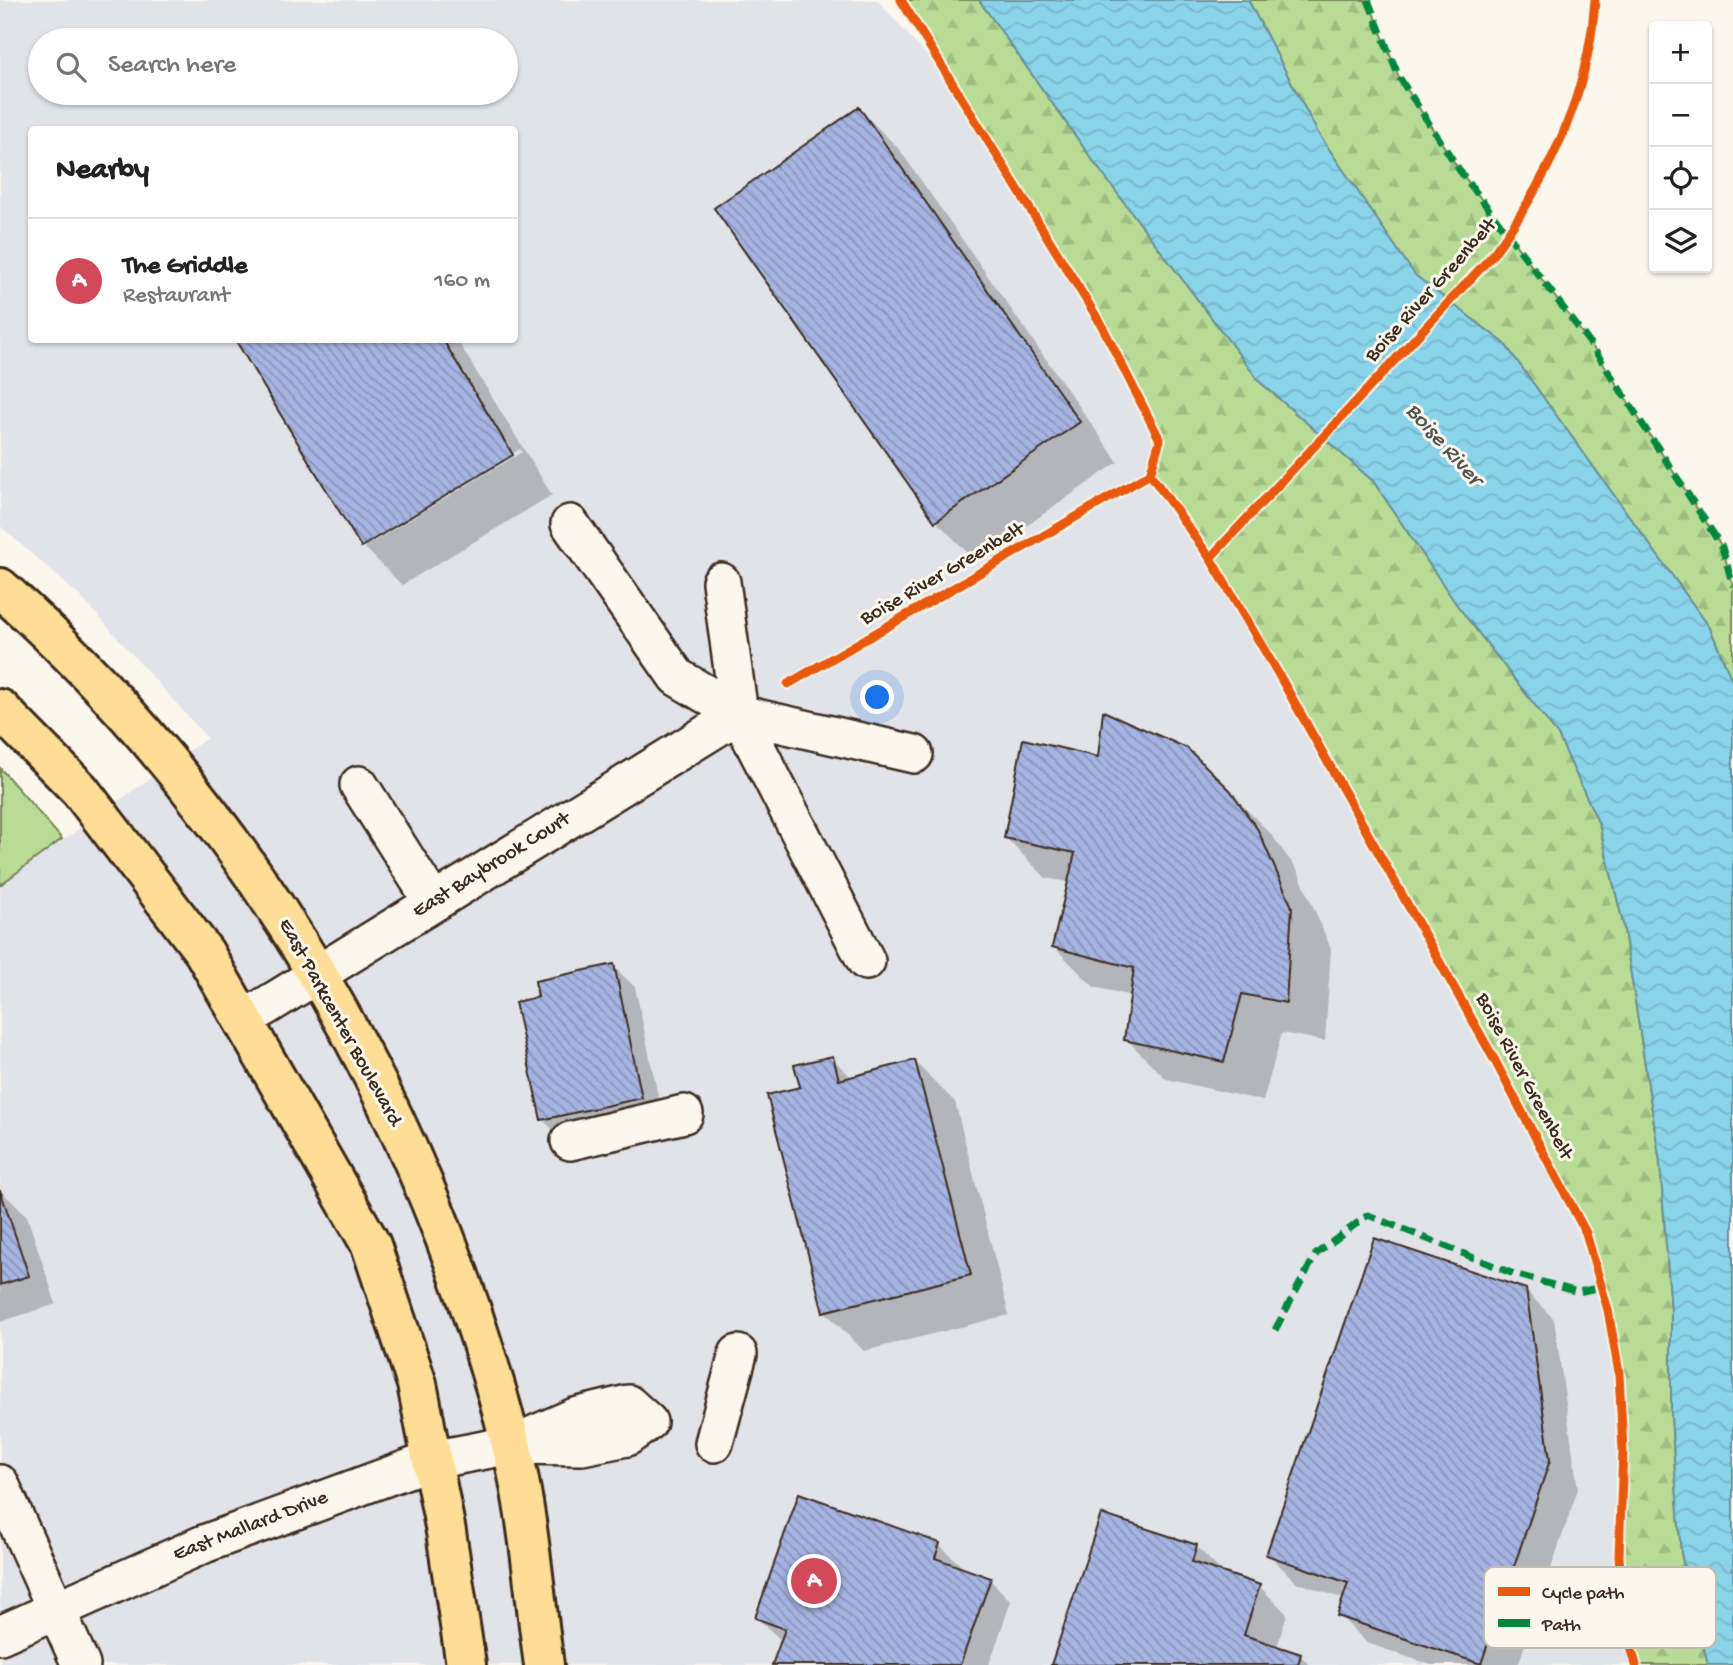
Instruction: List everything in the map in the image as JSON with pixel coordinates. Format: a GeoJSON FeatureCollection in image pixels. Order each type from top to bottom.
{"type":"FeatureCollection","features":[{"type":"Feature","properties":{"kind":"main road","name":"East Parkcenter Boulevard"},"geometry":{"type":"LineString","coordinates":[[0,588],[87,671],[179,773],[247,864],[317,974],[375,1077],[433,1201],[465,1288],[511,1445],[523,1506],[544,1665]]}},
{"type":"Feature","properties":{"kind":"main road"},"geometry":{"type":"LineString","coordinates":[[0,709],[80,790],[204,951],[371,1245],[417,1384],[466,1665]]}},
{"type":"Feature","properties":{"kind":"street"},"geometry":{"type":"LineString","coordinates":[[570,524],[677,677],[739,714],[914,754]]}},
{"type":"Feature","properties":{"kind":"street"},"geometry":{"type":"LineString","coordinates":[[721,582],[739,714],[866,961]]}},
{"type":"Feature","properties":{"kind":"street","name":"East Baybrook Court"},"geometry":{"type":"LineString","coordinates":[[245,1019],[739,714]]}},
{"type":"Feature","properties":{"kind":"street"},"geometry":{"type":"LineString","coordinates":[[359,785],[433,902]]}},
{"type":"Feature","properties":{"kind":"street"},"geometry":{"type":"LineString","coordinates":[[570,1141],[684,1114]]}},
{"type":"Feature","properties":{"kind":"street"},"geometry":{"type":"LineString","coordinates":[[714,1443],[738,1354]]}},
{"type":"Feature","properties":{"kind":"street","name":"East Mallard Drive"},"geometry":{"type":"LineString","coordinates":[[0,1635],[204,1544],[432,1460],[511,1445]]}},
{"type":"Feature","properties":{"kind":"street"},"geometry":{"type":"LineString","coordinates":[[0,1484],[81,1665]]}},
{"type":"Feature","properties":{"kind":"shaded area"},"geometry":{"type":"Polygon","coordinates":[[[0,0],[877,0],[1229,392],[1568,826],[1669,1567],[1484,1567],[1484,1648],[1680,1648],[1682,1665],[0,1665],[0,885],[207,738],[82,598],[0,526],[0,0]]]}},
{"type":"Feature","properties":{"kind":"green space"},"geometry":{"type":"Polygon","coordinates":[[[901,0],[979,0],[1099,169],[1260,382],[1373,481],[1457,605],[1558,735],[1599,824],[1623,923],[1660,1162],[1671,1312],[1671,1416],[1681,1553],[1684,1567],[1620,1567],[1623,1450],[1619,1372],[1608,1310],[1586,1233],[1494,1059],[1210,558],[1150,474],[1160,440],[1101,324],[901,0]]]}},
{"type":"Feature","properties":{"kind":"green space"},"geometry":{"type":"Polygon","coordinates":[[[1248,0],[1368,0],[1399,77],[1460,171],[1592,346],[1722,547],[1733,586],[1733,683],[1710,628],[1504,343],[1415,276],[1318,133],[1248,0]]]}},
{"type":"Feature","properties":{"kind":"green space"},"geometry":{"type":"Polygon","coordinates":[[[0,768],[62,839],[0,885],[0,768]]]}},
{"type":"Feature","properties":{"kind":"green space"},"geometry":{"type":"Polygon","coordinates":[[[1631,1648],[1704,1648],[1708,1665],[1636,1665],[1631,1648]]]}},
{"type":"Feature","properties":{"kind":"water","name":"Boise River"},"geometry":{"type":"Polygon","coordinates":[[[979,0],[1248,0],[1318,133],[1415,275],[1504,343],[1710,628],[1733,683],[1733,1665],[1708,1665],[1704,1648],[1716,1648],[1716,1567],[1684,1567],[1681,1553],[1671,1416],[1671,1312],[1660,1162],[1623,923],[1599,824],[1558,735],[1457,605],[1373,481],[1260,382],[1099,169],[979,0]]]}},
{"type":"Feature","properties":{"kind":"building"},"geometry":{"type":"Polygon","coordinates":[[[859,107],[1080,422],[935,522],[714,208],[859,107]]]}},
{"type":"Feature","properties":{"kind":"building"},"geometry":{"type":"Polygon","coordinates":[[[237,343],[445,343],[513,455],[361,547],[237,343]]]}},
{"type":"Feature","properties":{"kind":"building"},"geometry":{"type":"Polygon","coordinates":[[[1103,711],[1187,748],[1230,790],[1258,830],[1292,907],[1286,1003],[1242,994],[1224,1062],[1124,1040],[1134,968],[1052,947],[1075,853],[1004,838],[1023,739],[1098,757],[1103,711]]]}},
{"type":"Feature","properties":{"kind":"building"},"geometry":{"type":"Polygon","coordinates":[[[614,964],[642,1098],[541,1120],[515,1002],[538,997],[535,981],[614,964]]]}},
{"type":"Feature","properties":{"kind":"building"},"geometry":{"type":"Polygon","coordinates":[[[833,1056],[839,1080],[915,1060],[971,1275],[823,1312],[767,1095],[800,1087],[794,1065],[833,1056]]]}},
{"type":"Feature","properties":{"kind":"building"},"geometry":{"type":"Polygon","coordinates":[[[0,1190],[29,1276],[0,1285],[0,1190]]]}},
{"type":"Feature","properties":{"kind":"building"},"geometry":{"type":"Polygon","coordinates":[[[1374,1238],[1526,1289],[1550,1460],[1514,1567],[1484,1567],[1484,1648],[1486,1648],[1481,1664],[1337,1616],[1348,1583],[1266,1555],[1374,1238]]]}},
{"type":"Feature","properties":{"kind":"building"},"geometry":{"type":"Polygon","coordinates":[[[799,1493],[940,1543],[935,1558],[991,1578],[960,1665],[772,1665],[785,1629],[755,1618],[799,1493]]]}},
{"type":"Feature","properties":{"kind":"building"},"geometry":{"type":"Polygon","coordinates":[[[1101,1514],[1197,1545],[1192,1562],[1260,1585],[1244,1635],[1301,1654],[1298,1665],[1051,1665],[1101,1514]]]}},
{"type":"Feature","properties":{"kind":"marked path"},"geometry":{"type":"LineString","coordinates":[[1368,0],[1399,77],[1460,171],[1592,346],[1722,547],[1733,586]]}},
{"type":"Feature","properties":{"kind":"marked path"},"geometry":{"type":"LineString","coordinates":[[1275,1330],[1316,1254],[1368,1215],[1514,1274],[1578,1292],[1602,1287]]}},
{"type":"Feature","properties":{"kind":"cycle path","name":"Boise River Greenbelt"},"geometry":{"type":"LineString","coordinates":[[788,684],[1150,474],[1160,440],[1101,324],[901,0]]}},
{"type":"Feature","properties":{"kind":"cycle path","name":"Boise River Greenbelt"},"geometry":{"type":"LineString","coordinates":[[1210,558],[1491,257],[1512,228],[1547,168],[1562,136],[1584,70],[1595,0]]}},
{"type":"Feature","properties":{"kind":"cycle path","name":"Boise River Greenbelt"},"geometry":{"type":"LineString","coordinates":[[1150,474],[1210,558],[1279,675],[1494,1059],[1586,1233],[1608,1310],[1619,1373],[1623,1450],[1620,1567]]}},
{"type":"Feature","properties":{"kind":"cycle path","name":"Boise River Greenbelt"},"geometry":{"type":"LineString","coordinates":[[1631,1648],[1636,1665]]}},
{"type":"Feature","properties":{"kind":"place","name":"The Griddle"},"geometry":{"type":"Point","coordinates":[814,1581]}}]}
